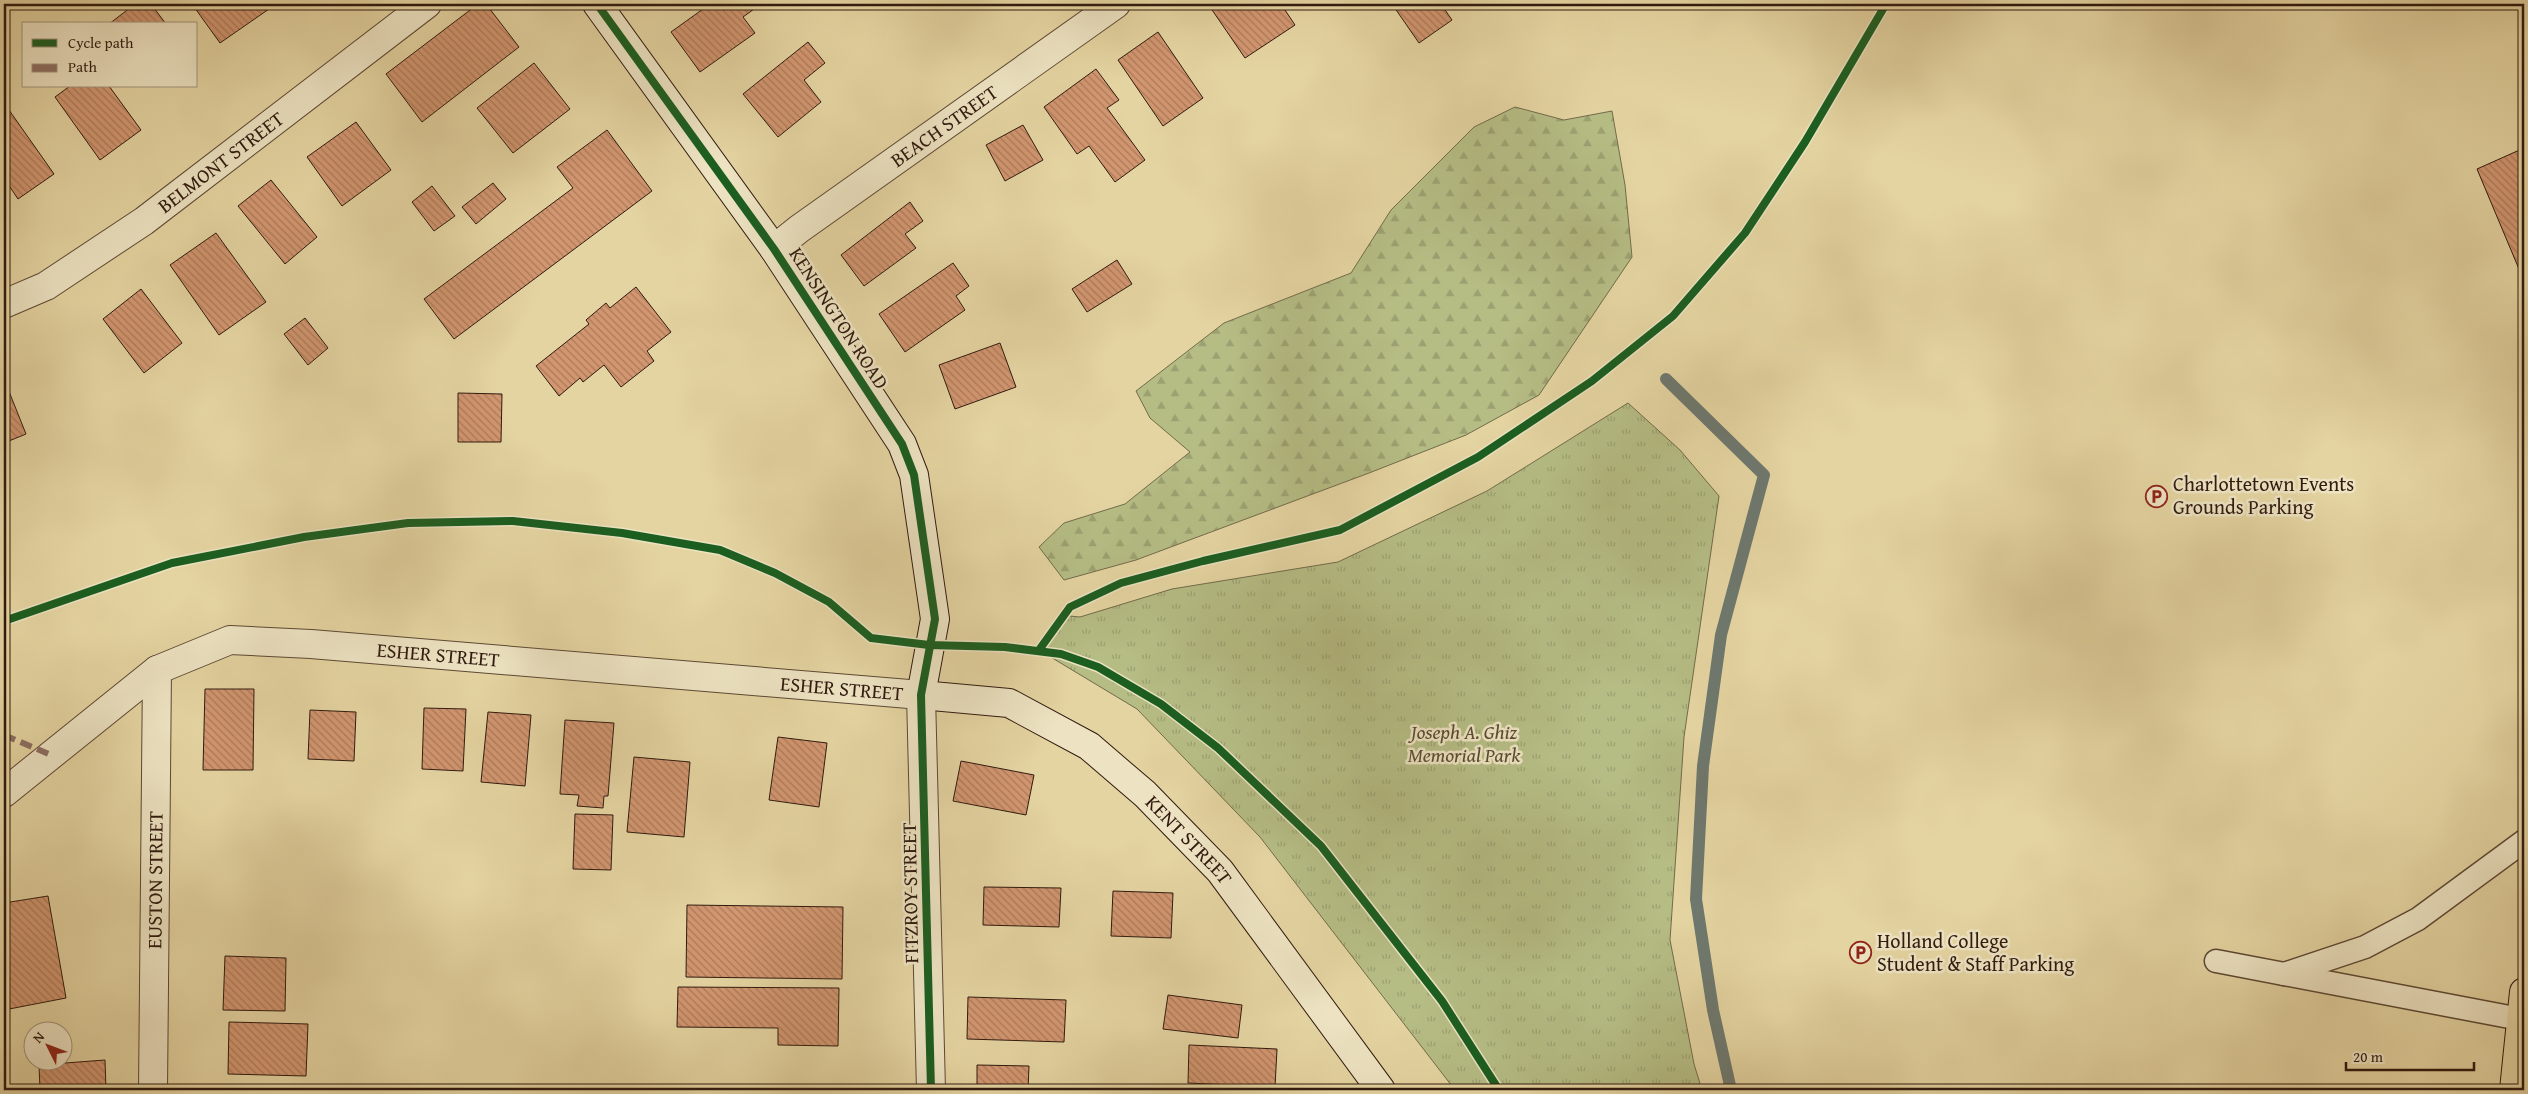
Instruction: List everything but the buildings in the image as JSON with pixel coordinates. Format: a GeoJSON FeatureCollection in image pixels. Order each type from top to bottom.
{"type":"FeatureCollection","features":[{"type":"Feature","properties":{"kind":"main road"},"geometry":{"type":"LineString","coordinates":[[2514,1090],[2524,992]]}},
{"type":"Feature","properties":{"kind":"street","name":"BELMONT STREET"},"geometry":{"type":"LineString","coordinates":[[4,304],[46,286],[144,220],[427,4]]}},
{"type":"Feature","properties":{"kind":"street","name":"KENSINGTON ROAD"},"geometry":{"type":"LineString","coordinates":[[597,4],[774,249],[902,444],[914,475],[935,619],[921,695]]}},
{"type":"Feature","properties":{"kind":"street","name":"BEACH STREET"},"geometry":{"type":"LineString","coordinates":[[774,249],[799,228],[1116,4]]}},
{"type":"Feature","properties":{"kind":"street","name":"ESHER STREET"},"geometry":{"type":"LineString","coordinates":[[4,793],[158,670],[230,640],[311,644],[921,695]]}},
{"type":"Feature","properties":{"kind":"street","name":"EUSTON STREET"},"geometry":{"type":"LineString","coordinates":[[153,1090],[158,670]]}},
{"type":"Feature","properties":{"kind":"street","name":"FITZROY STREET"},"geometry":{"type":"LineString","coordinates":[[921,695],[931,1090]]}},
{"type":"Feature","properties":{"kind":"street","name":"KENT STREET"},"geometry":{"type":"LineString","coordinates":[[921,695],[1009,702],[1089,746],[1145,794],[1220,871],[1381,1090]]}},
{"type":"Feature","properties":{"kind":"lane"},"geometry":{"type":"LineString","coordinates":[[2283,974],[2365,947],[2418,919],[2524,841]]}},
{"type":"Feature","properties":{"kind":"lane"},"geometry":{"type":"LineString","coordinates":[[2216,961],[2522,1019]]}},
{"type":"Feature","properties":{"kind":"green space"},"geometry":{"type":"Polygon","coordinates":[[[1515,107],[1564,120],[1612,111],[1625,185],[1632,257],[1539,395],[1466,435],[1369,473],[1136,560],[1064,580],[1039,547],[1064,523],[1125,504],[1190,452],[1150,418],[1136,391],[1224,323],[1351,273],[1391,210],[1474,127],[1515,107]]]}},
{"type":"Feature","properties":{"kind":"green space","name":"Joseph A. Ghiz Memorial Park"},"geometry":{"type":"Polygon","coordinates":[[[1628,403],[1680,450],[1719,496],[1684,737],[1670,940],[1694,1064],[1702,1090],[1455,1090],[1260,837],[1137,709],[1039,650],[1059,615],[1080,617],[1172,589],[1338,562],[1487,491],[1628,403]]]}},
{"type":"Feature","properties":{"kind":"waterway"},"geometry":{"type":"LineString","coordinates":[[1666,379],[1764,475],[1721,635],[1703,766],[1696,899],[1713,1010],[1731,1090]]}},
{"type":"Feature","properties":{"kind":"marked path"},"geometry":{"type":"LineString","coordinates":[[4,735],[51,755]]}},
{"type":"Feature","properties":{"kind":"cycle path"},"geometry":{"type":"LineString","coordinates":[[597,4],[774,249],[902,444],[914,475],[935,619],[921,695],[931,1090]]}},
{"type":"Feature","properties":{"kind":"cycle path"},"geometry":{"type":"LineString","coordinates":[[1039,650],[1070,607],[1121,583],[1203,561],[1340,530],[1478,457],[1592,381],[1673,316],[1745,233],[1805,142],[1886,4]]}},
{"type":"Feature","properties":{"kind":"cycle path"},"geometry":{"type":"LineString","coordinates":[[4,621],[172,563],[304,537],[408,523],[513,521],[622,533],[720,550],[775,573],[829,602],[871,638],[929,645],[1005,647],[1061,654],[1098,667],[1161,704],[1218,748],[1321,846],[1442,1001],[1499,1090]]}},
{"type":"Feature","properties":{"kind":"place","name":"Charlottetown Events Grounds Parking"},"geometry":{"type":"Point","coordinates":[2157,496]}},
{"type":"Feature","properties":{"kind":"place","name":"Holland College Student & Staff Parking"},"geometry":{"type":"Point","coordinates":[1861,953]}}]}
